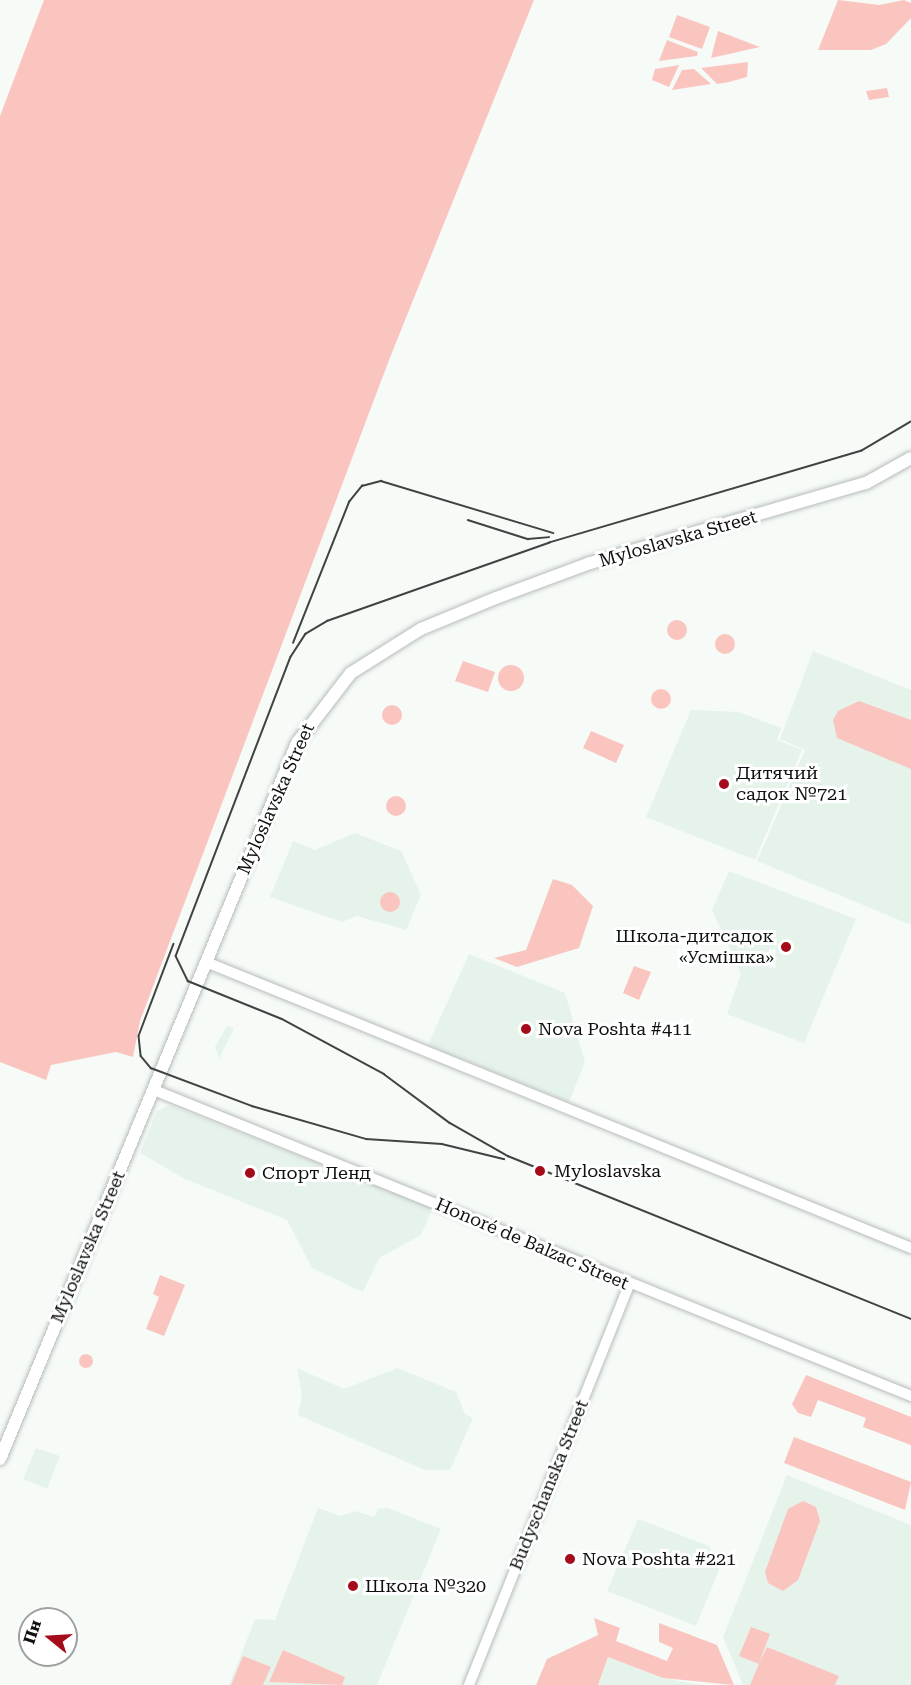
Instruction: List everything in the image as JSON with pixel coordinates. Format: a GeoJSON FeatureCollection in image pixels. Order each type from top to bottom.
{"type":"FeatureCollection","features":[{"type":"Feature","properties":{"kind":"main road","name":"Myloslavska Street"},"geometry":{"type":"LineString","coordinates":[[0,1459],[297,743],[326,701],[369,659],[496,598],[590,563],[855,486],[911,458]]}},
{"type":"Feature","properties":{"kind":"street"},"geometry":{"type":"LineString","coordinates":[[206,962],[911,1248]]}},
{"type":"Feature","properties":{"kind":"street","name":"Honoré de Balzac Street"},"geometry":{"type":"LineString","coordinates":[[154,1090],[629,1285],[911,1396]]}},
{"type":"Feature","properties":{"kind":"street","name":"Budyschanska Street"},"geometry":{"type":"LineString","coordinates":[[469,1685],[629,1285]]}},
{"type":"Feature","properties":{"kind":"shaded area"},"geometry":{"type":"Polygon","coordinates":[[[44,0],[534,0],[389,360],[140,1021],[133,1057],[116,1052],[51,1065],[46,1080],[0,1062],[0,116],[44,0]]]}},
{"type":"Feature","properties":{"kind":"shaded area"},"geometry":{"type":"Polygon","coordinates":[[[838,0],[879,5],[904,0],[911,3],[911,18],[886,44],[871,50],[818,50],[838,0]]]}},
{"type":"Feature","properties":{"kind":"shaded area"},"geometry":{"type":"Polygon","coordinates":[[[677,15],[710,27],[702,49],[669,37],[677,15]]]}},
{"type":"Feature","properties":{"kind":"shaded area"},"geometry":{"type":"Polygon","coordinates":[[[718,31],[760,47],[711,58],[718,31]]]}},
{"type":"Feature","properties":{"kind":"shaded area"},"geometry":{"type":"Polygon","coordinates":[[[667,40],[698,52],[697,56],[659,61],[667,40]]]}},
{"type":"Feature","properties":{"kind":"shaded area"},"geometry":{"type":"Polygon","coordinates":[[[748,62],[747,77],[717,84],[701,68],[748,62]]]}},
{"type":"Feature","properties":{"kind":"shaded area"},"geometry":{"type":"Polygon","coordinates":[[[679,65],[669,87],[652,80],[655,69],[679,65]]]}},
{"type":"Feature","properties":{"kind":"shaded area"},"geometry":{"type":"Polygon","coordinates":[[[694,69],[711,84],[672,90],[682,70],[694,69]]]}},
{"type":"Feature","properties":{"kind":"shaded area"},"geometry":{"type":"Polygon","coordinates":[[[887,88],[889,97],[869,100],[866,91],[887,88]]]}},
{"type":"Feature","properties":{"kind":"shaded area"},"geometry":{"type":"Polygon","coordinates":[[[677,620],[684,623],[687,630],[684,637],[677,640],[670,637],[667,630],[670,623],[677,620]]]}},
{"type":"Feature","properties":{"kind":"shaded area"},"geometry":{"type":"Polygon","coordinates":[[[725,634],[732,637],[735,644],[732,651],[725,654],[718,651],[715,644],[718,637],[725,634]]]}},
{"type":"Feature","properties":{"kind":"shaded area"},"geometry":{"type":"Polygon","coordinates":[[[813,651],[911,690],[911,925],[757,861],[805,750],[780,739],[813,651]]]}},
{"type":"Feature","properties":{"kind":"shaded area"},"geometry":{"type":"Polygon","coordinates":[[[463,661],[495,672],[488,692],[455,681],[463,661]]]}},
{"type":"Feature","properties":{"kind":"shaded area"},"geometry":{"type":"Polygon","coordinates":[[[511,665],[520,669],[524,678],[520,687],[511,691],[502,687],[498,678],[502,669],[511,665]]]}},
{"type":"Feature","properties":{"kind":"shaded area"},"geometry":{"type":"Polygon","coordinates":[[[661,689],[668,692],[671,699],[668,706],[661,709],[654,706],[651,699],[654,692],[661,689]]]}},
{"type":"Feature","properties":{"kind":"shaded area"},"geometry":{"type":"Polygon","coordinates":[[[859,701],[911,720],[911,769],[837,738],[833,720],[838,711],[859,701]]]}},
{"type":"Feature","properties":{"kind":"shaded area"},"geometry":{"type":"Polygon","coordinates":[[[392,705],[399,708],[402,715],[399,722],[392,725],[385,722],[382,715],[385,708],[392,705]]]}},
{"type":"Feature","properties":{"kind":"shaded area","name":"Дитячий садок №721"},"geometry":{"type":"Polygon","coordinates":[[[691,710],[739,712],[781,728],[777,740],[802,750],[755,860],[646,817],[691,710]]]}},
{"type":"Feature","properties":{"kind":"shaded area"},"geometry":{"type":"Polygon","coordinates":[[[591,731],[624,745],[616,763],[583,748],[591,731]]]}},
{"type":"Feature","properties":{"kind":"shaded area"},"geometry":{"type":"Polygon","coordinates":[[[396,796],[403,799],[406,806],[403,813],[396,816],[389,813],[386,806],[389,799],[396,796]]]}},
{"type":"Feature","properties":{"kind":"shaded area"},"geometry":{"type":"Polygon","coordinates":[[[355,833],[401,851],[421,895],[406,930],[357,916],[342,922],[270,897],[293,841],[315,850],[355,833]]]}},
{"type":"Feature","properties":{"kind":"shaded area","name":"Школа-дитсадок «Усмішка»"},"geometry":{"type":"Polygon","coordinates":[[[729,871],[856,919],[804,1043],[727,1014],[741,974],[712,910],[729,871]]]}},
{"type":"Feature","properties":{"kind":"shaded area"},"geometry":{"type":"Polygon","coordinates":[[[553,879],[572,885],[593,906],[579,948],[517,967],[494,958],[526,950],[553,879]]]}},
{"type":"Feature","properties":{"kind":"shaded area"},"geometry":{"type":"Polygon","coordinates":[[[390,892],[397,895],[400,902],[397,909],[390,912],[383,909],[380,902],[383,895],[390,892]]]}},
{"type":"Feature","properties":{"kind":"shaded area"},"geometry":{"type":"Polygon","coordinates":[[[469,954],[565,993],[585,1062],[569,1102],[428,1045],[469,954]]]}},
{"type":"Feature","properties":{"kind":"shaded area"},"geometry":{"type":"Polygon","coordinates":[[[634,966],[651,972],[639,1000],[623,993],[634,966]]]}},
{"type":"Feature","properties":{"kind":"shaded area"},"geometry":{"type":"Polygon","coordinates":[[[227,1026],[234,1028],[219,1059],[215,1047],[227,1026]]]}},
{"type":"Feature","properties":{"kind":"shaded area"},"geometry":{"type":"Polygon","coordinates":[[[169,1105],[433,1208],[421,1235],[379,1258],[363,1292],[312,1268],[287,1220],[185,1179],[140,1153],[157,1111],[169,1105]]]}},
{"type":"Feature","properties":{"kind":"shaded area"},"geometry":{"type":"Polygon","coordinates":[[[160,1275],[185,1285],[164,1336],[146,1329],[159,1297],[153,1294],[160,1275]]]}},
{"type":"Feature","properties":{"kind":"shaded area"},"geometry":{"type":"Polygon","coordinates":[[[86,1354],[91,1356],[93,1361],[91,1366],[86,1368],[81,1366],[79,1361],[81,1356],[86,1354]]]}},
{"type":"Feature","properties":{"kind":"shaded area"},"geometry":{"type":"Polygon","coordinates":[[[297,1368],[344,1389],[397,1368],[456,1392],[465,1414],[473,1418],[450,1470],[425,1470],[298,1415],[302,1395],[297,1368]]]}},
{"type":"Feature","properties":{"kind":"shaded area"},"geometry":{"type":"Polygon","coordinates":[[[806,1375],[911,1417],[911,1445],[863,1427],[866,1418],[818,1400],[811,1417],[798,1413],[792,1404],[806,1375]]]}},
{"type":"Feature","properties":{"kind":"shaded area"},"geometry":{"type":"Polygon","coordinates":[[[794,1437],[911,1482],[905,1510],[784,1463],[794,1437]]]}},
{"type":"Feature","properties":{"kind":"shaded area"},"geometry":{"type":"Polygon","coordinates":[[[36,1448],[60,1456],[47,1489],[23,1479],[36,1448]]]}},
{"type":"Feature","properties":{"kind":"shaded area"},"geometry":{"type":"Polygon","coordinates":[[[787,1475],[911,1525],[911,1685],[743,1685],[723,1637],[787,1475]]]}},
{"type":"Feature","properties":{"kind":"shaded area"},"geometry":{"type":"Polygon","coordinates":[[[803,1501],[816,1507],[820,1521],[798,1580],[783,1591],[768,1583],[765,1572],[788,1509],[803,1501]]]}},
{"type":"Feature","properties":{"kind":"shaded area","name":"Школа №320"},"geometry":{"type":"Polygon","coordinates":[[[318,1508],[341,1516],[355,1511],[374,1517],[378,1509],[388,1508],[441,1529],[377,1685],[229,1685],[255,1619],[275,1620],[318,1508]]]}},
{"type":"Feature","properties":{"kind":"shaded area"},"geometry":{"type":"Polygon","coordinates":[[[638,1519],[709,1546],[719,1570],[696,1626],[607,1591],[638,1519]]]}},
{"type":"Feature","properties":{"kind":"shaded area"},"geometry":{"type":"Polygon","coordinates":[[[594,1618],[620,1628],[616,1641],[667,1661],[673,1648],[659,1642],[659,1623],[717,1645],[734,1685],[663,1678],[608,1657],[598,1685],[536,1685],[547,1659],[598,1635],[594,1618]]]}},
{"type":"Feature","properties":{"kind":"shaded area"},"geometry":{"type":"Polygon","coordinates":[[[751,1627],[770,1634],[759,1663],[767,1647],[839,1676],[835,1685],[750,1685],[759,1664],[739,1656],[751,1627]]]}},
{"type":"Feature","properties":{"kind":"shaded area"},"geometry":{"type":"Polygon","coordinates":[[[283,1650],[345,1677],[342,1685],[269,1682],[283,1650]]]}},
{"type":"Feature","properties":{"kind":"shaded area"},"geometry":{"type":"Polygon","coordinates":[[[243,1656],[271,1667],[263,1685],[231,1685],[243,1656]]]}},
{"type":"Feature","properties":{"kind":"shaded area"},"geometry":{"type":"Polygon","coordinates":[[[608,1657],[663,1678],[703,1685],[598,1685],[608,1657]]]}},
{"type":"Feature","properties":{"kind":"tram line"},"geometry":{"type":"LineString","coordinates":[[911,422],[862,451],[550,543],[328,621],[306,634],[291,657],[176,956],[188,981],[282,1019],[384,1074],[450,1123],[508,1156],[911,1319]]}},
{"type":"Feature","properties":{"kind":"tram line"},"geometry":{"type":"LineString","coordinates":[[293,643],[349,502],[362,486],[381,481],[553,533]]}},
{"type":"Feature","properties":{"kind":"tram line"},"geometry":{"type":"LineString","coordinates":[[468,520],[528,539],[549,537]]}},
{"type":"Feature","properties":{"kind":"tram line"},"geometry":{"type":"LineString","coordinates":[[174,944],[139,1036],[141,1056],[151,1068],[252,1106],[366,1139],[442,1144],[504,1159]]}},
{"type":"Feature","properties":{"kind":"place","name":"Дитячий садок №721"},"geometry":{"type":"Point","coordinates":[724,784]}},
{"type":"Feature","properties":{"kind":"place","name":"Школа-дитсадок «Усмішка»"},"geometry":{"type":"Point","coordinates":[786,947]}},
{"type":"Feature","properties":{"kind":"place","name":"Nova Poshta #411"},"geometry":{"type":"Point","coordinates":[526,1029]}},
{"type":"Feature","properties":{"kind":"place","name":"Myloslavska"},"geometry":{"type":"Point","coordinates":[540,1171]}},
{"type":"Feature","properties":{"kind":"place","name":"Спорт Ленд"},"geometry":{"type":"Point","coordinates":[250,1173]}},
{"type":"Feature","properties":{"kind":"place","name":"Nova Poshta #221"},"geometry":{"type":"Point","coordinates":[570,1559]}},
{"type":"Feature","properties":{"kind":"place","name":"Школа №320"},"geometry":{"type":"Point","coordinates":[353,1586]}}]}
